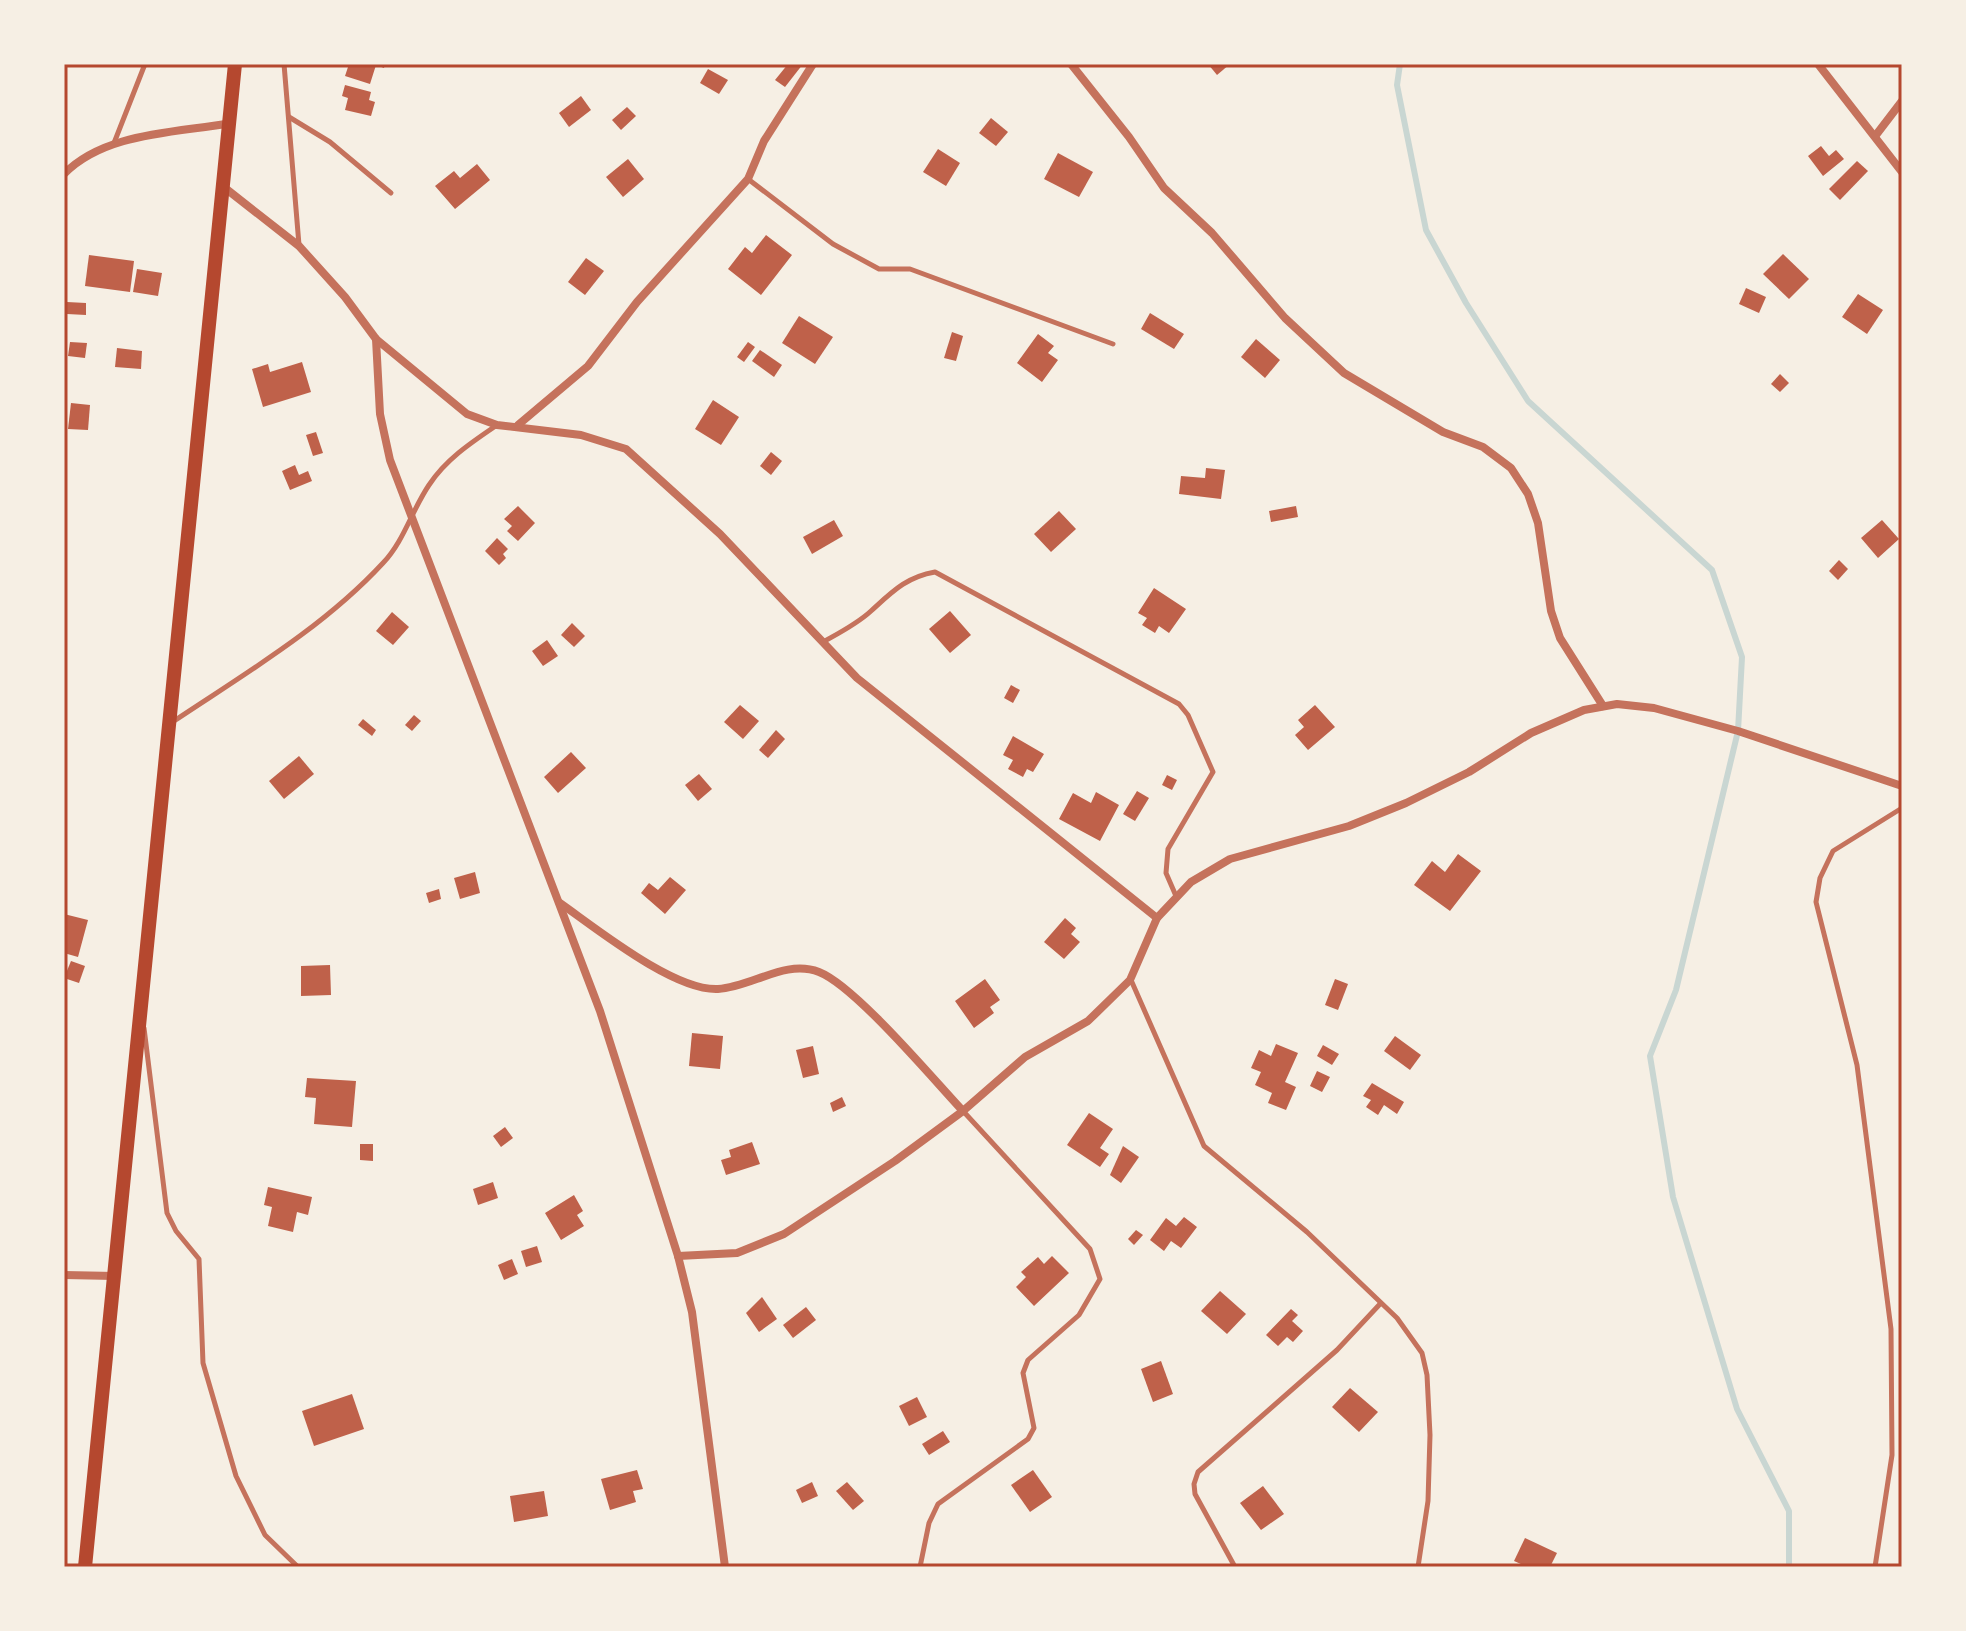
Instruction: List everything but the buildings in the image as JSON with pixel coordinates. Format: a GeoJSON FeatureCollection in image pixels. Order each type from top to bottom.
{"type":"FeatureCollection","features":[{"type":"Feature","properties":{"kind":"main road"},"geometry":{"type":"LineString","coordinates":[[85,1567],[232,123],[235,64]]}},
{"type":"Feature","properties":{"kind":"street"},"geometry":{"type":"LineString","coordinates":[[518,425],[588,366],[637,302],[748,179],[764,141],[813,64]]}},
{"type":"Feature","properties":{"kind":"street"},"geometry":{"type":"LineString","coordinates":[[1071,64],[1129,137],[1164,188],[1212,233],[1285,318],[1344,373],[1443,432],[1483,447],[1511,468],[1528,494],[1538,523],[1551,611],[1560,638],[1603,706]]}},
{"type":"Feature","properties":{"kind":"street"},"geometry":{"type":"LineString","coordinates":[[1818,64],[1902,172]]}},
{"type":"Feature","properties":{"kind":"street"},"geometry":{"type":"LineString","coordinates":[[1876,135],[1902,101]]}},
{"type":"Feature","properties":{"kind":"street"},"geometry":{"type":"LineString","coordinates":[[64,174],[77,161],[114,143],[232,123]]}},
{"type":"Feature","properties":{"kind":"street"},"geometry":{"type":"LineString","coordinates":[[225,188],[299,246],[376,339],[467,414],[497,425],[518,425],[581,435],[626,449],[720,534],[857,678],[1157,918]]}},
{"type":"Feature","properties":{"kind":"street"},"geometry":{"type":"LineString","coordinates":[[376,339],[380,414],[390,460],[600,1011],[678,1256],[692,1312],[725,1567]]}},
{"type":"Feature","properties":{"kind":"street"},"geometry":{"type":"LineString","coordinates":[[678,1256],[737,1253],[784,1234],[963,1111],[1025,1057],[1088,1021],[1130,980],[1157,918],[1176,896],[1230,859],[1349,826],[1406,803],[1469,772],[1531,733],[1603,706],[1654,708],[1738,731],[1902,786]]}},
{"type":"Feature","properties":{"kind":"street"},"geometry":{"type":"LineString","coordinates":[[560,903],[638,957],[699,988],[743,985],[787,969],[822,973],[864,1007],[963,1111]]}},
{"type":"Feature","properties":{"kind":"street"},"geometry":{"type":"LineString","coordinates":[[64,1275],[115,1276]]}},
{"type":"Feature","properties":{"kind":"lane"},"geometry":{"type":"LineString","coordinates":[[114,143],[145,64]]}},
{"type":"Feature","properties":{"kind":"lane"},"geometry":{"type":"LineString","coordinates":[[284,64],[299,246]]}},
{"type":"Feature","properties":{"kind":"lane"},"geometry":{"type":"LineString","coordinates":[[288,116],[330,142],[391,193]]}},
{"type":"Feature","properties":{"kind":"lane"},"geometry":{"type":"LineString","coordinates":[[748,179],[833,244],[879,269],[910,269],[1113,344]]}},
{"type":"Feature","properties":{"kind":"lane"},"geometry":{"type":"LineString","coordinates":[[170,724],[272,656],[362,585],[398,545],[429,484],[453,457],[497,425]]}},
{"type":"Feature","properties":{"kind":"lane"},"geometry":{"type":"LineString","coordinates":[[822,643],[861,619],[891,590],[916,575],[935,572],[1179,704],[1188,715],[1213,772],[1168,849],[1166,873],[1176,896]]}},
{"type":"Feature","properties":{"kind":"lane"},"geometry":{"type":"LineString","coordinates":[[1875,1567],[1892,1455],[1891,1329],[1857,1065],[1816,902],[1820,878],[1833,851],[1902,808]]}},
{"type":"Feature","properties":{"kind":"lane"},"geometry":{"type":"LineString","coordinates":[[1130,980],[1204,1146],[1307,1232],[1412,1336],[1427,1375],[1428,1501],[1418,1567]]}},
{"type":"Feature","properties":{"kind":"lane"},"geometry":{"type":"LineString","coordinates":[[142,1012],[167,1213],[176,1231],[199,1259],[203,1363],[222,1439],[265,1535],[298,1567]]}},
{"type":"Feature","properties":{"kind":"lane"},"geometry":{"type":"LineString","coordinates":[[920,1567],[929,1523],[938,1504],[1028,1439],[1034,1428],[1023,1373],[1028,1360],[1079,1315],[1100,1279],[1090,1249],[963,1111]]}},
{"type":"Feature","properties":{"kind":"lane"},"geometry":{"type":"LineString","coordinates":[[1235,1567],[1195,1494],[1198,1472],[1337,1350],[1380,1304]]}},
{"type":"Feature","properties":{"kind":"waterway"},"geometry":{"type":"LineString","coordinates":[[1400,64],[1397,85],[1426,230],[1466,303],[1528,401],[1712,570],[1742,657],[1738,731],[1676,990],[1650,1056],[1673,1197],[1737,1409],[1789,1511],[1789,1567]]}}]}
